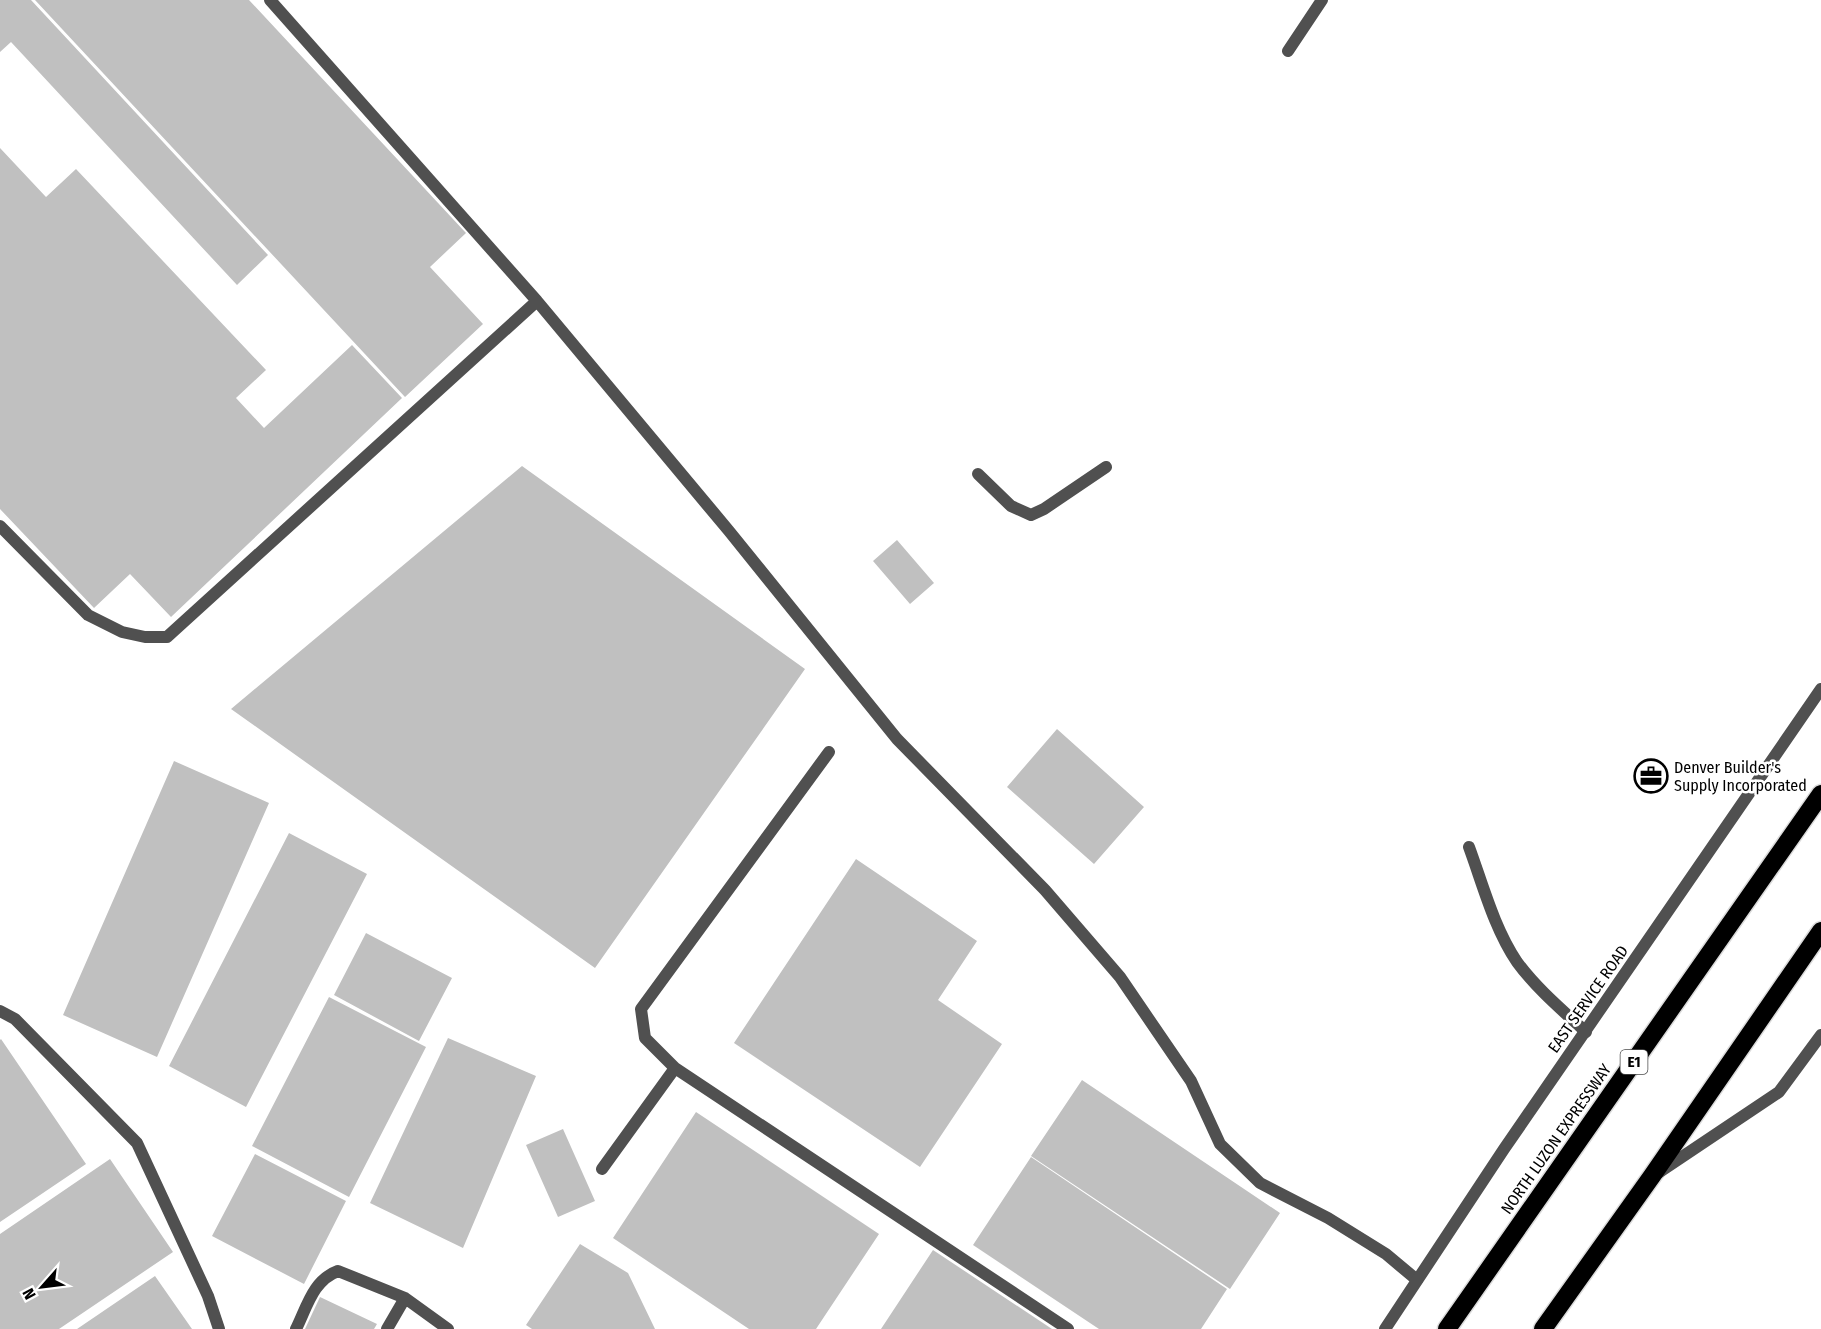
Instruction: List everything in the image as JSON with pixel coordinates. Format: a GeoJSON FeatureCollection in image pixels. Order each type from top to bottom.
{"type":"FeatureCollection","features":[{"type":"Feature","properties":{"kind":"highway","name":"NORTH LUZON EXPRESSWAY"},"geometry":{"type":"LineString","coordinates":[[1447,1329],[1821,794]]}},
{"type":"Feature","properties":{"kind":"highway"},"geometry":{"type":"LineString","coordinates":[[1544,1329],[1821,931]]}},
{"type":"Feature","properties":{"kind":"street"},"geometry":{"type":"LineString","coordinates":[[270,0],[537,301],[729,531],[897,740],[1045,890],[1120,977],[1191,1081],[1220,1144],[1260,1183],[1328,1218],[1377,1248],[1417,1280]]}},
{"type":"Feature","properties":{"kind":"street"},"geometry":{"type":"LineString","coordinates":[[1288,51],[1322,0]]}},
{"type":"Feature","properties":{"kind":"street"},"geometry":{"type":"LineString","coordinates":[[0,526],[88,615],[122,632],[145,637],[167,637],[537,301]]}},
{"type":"Feature","properties":{"kind":"street"},"geometry":{"type":"LineString","coordinates":[[978,474],[1011,506],[1030,515],[1044,509],[1106,467]]}},
{"type":"Feature","properties":{"kind":"street","name":"EAST SERVICE ROAD"},"geometry":{"type":"LineString","coordinates":[[1385,1329],[1821,689]]}},
{"type":"Feature","properties":{"kind":"street"},"geometry":{"type":"LineString","coordinates":[[830,752],[641,1008],[645,1038],[675,1068],[1068,1329]]}},
{"type":"Feature","properties":{"kind":"street"},"geometry":{"type":"LineString","coordinates":[[1469,847],[1500,932],[1518,962],[1554,1003],[1586,1032]]}},
{"type":"Feature","properties":{"kind":"street"},"geometry":{"type":"LineString","coordinates":[[0,1011],[15,1019],[137,1143],[208,1296],[219,1329]]}},
{"type":"Feature","properties":{"kind":"street"},"geometry":{"type":"LineString","coordinates":[[1652,1176],[1779,1092],[1821,1035]]}},
{"type":"Feature","properties":{"kind":"street"},"geometry":{"type":"LineString","coordinates":[[602,1169],[675,1068]]}},
{"type":"Feature","properties":{"kind":"street"},"geometry":{"type":"LineString","coordinates":[[296,1329],[320,1281],[338,1270],[405,1299],[448,1329]]}},
{"type":"Feature","properties":{"kind":"street"},"geometry":{"type":"LineString","coordinates":[[387,1329],[405,1299]]}},
{"type":"Feature","properties":{"kind":"building"},"geometry":{"type":"Polygon","coordinates":[[[0,0],[31,0],[268,255],[237,285],[11,42],[0,52],[0,0]]]}},
{"type":"Feature","properties":{"kind":"building"},"geometry":{"type":"Polygon","coordinates":[[[35,0],[249,0],[466,233],[430,267],[483,324],[405,397],[35,0]]]}},
{"type":"Feature","properties":{"kind":"building"},"geometry":{"type":"Polygon","coordinates":[[[0,148],[46,197],[76,169],[266,370],[236,398],[264,428],[352,345],[402,398],[171,617],[130,574],[94,608],[0,509],[0,148]]]}},
{"type":"Feature","properties":{"kind":"building"},"geometry":{"type":"Polygon","coordinates":[[[522,466],[805,669],[595,968],[231,709],[522,466]]]}},
{"type":"Feature","properties":{"kind":"building"},"geometry":{"type":"Polygon","coordinates":[[[897,540],[934,583],[910,604],[873,561],[897,540]]]}},
{"type":"Feature","properties":{"kind":"building"},"geometry":{"type":"Polygon","coordinates":[[[1057,729],[1144,807],[1094,864],[1007,787],[1057,729]]]}},
{"type":"Feature","properties":{"kind":"building"},"geometry":{"type":"Polygon","coordinates":[[[174,761],[269,803],[157,1057],[63,1015],[174,761]]]}},
{"type":"Feature","properties":{"kind":"building"},"geometry":{"type":"Polygon","coordinates":[[[289,833],[367,874],[246,1107],[169,1066],[289,833]]]}},
{"type":"Feature","properties":{"kind":"building"},"geometry":{"type":"Polygon","coordinates":[[[856,859],[977,941],[938,1000],[1002,1044],[920,1167],[734,1043],[856,859]]]}},
{"type":"Feature","properties":{"kind":"building"},"geometry":{"type":"Polygon","coordinates":[[[366,933],[452,978],[419,1041],[334,995],[366,933]]]}},
{"type":"Feature","properties":{"kind":"building"},"geometry":{"type":"Polygon","coordinates":[[[329,997],[426,1047],[349,1197],[252,1146],[329,997]]]}},
{"type":"Feature","properties":{"kind":"building"},"geometry":{"type":"Polygon","coordinates":[[[448,1038],[536,1076],[463,1248],[370,1203],[448,1038]]]}},
{"type":"Feature","properties":{"kind":"building"},"geometry":{"type":"Polygon","coordinates":[[[0,1040],[86,1164],[0,1222],[0,1040]]]}},
{"type":"Feature","properties":{"kind":"building"},"geometry":{"type":"Polygon","coordinates":[[[1082,1080],[1280,1213],[1230,1289],[1031,1156],[1082,1080]]]}},
{"type":"Feature","properties":{"kind":"building"},"geometry":{"type":"Polygon","coordinates":[[[696,1112],[879,1234],[816,1329],[749,1329],[613,1238],[696,1112]]]}},
{"type":"Feature","properties":{"kind":"building"},"geometry":{"type":"Polygon","coordinates":[[[563,1129],[595,1201],[558,1217],[526,1145],[563,1129]]]}},
{"type":"Feature","properties":{"kind":"building"},"geometry":{"type":"Polygon","coordinates":[[[255,1154],[346,1201],[304,1284],[212,1236],[255,1154]]]}},
{"type":"Feature","properties":{"kind":"building"},"geometry":{"type":"Polygon","coordinates":[[[1031,1157],[1227,1289],[1201,1329],[1099,1329],[973,1245],[1031,1157]]]}},
{"type":"Feature","properties":{"kind":"building"},"geometry":{"type":"Polygon","coordinates":[[[110,1159],[173,1252],[59,1329],[0,1329],[0,1234],[110,1159]]]}},
{"type":"Feature","properties":{"kind":"building"},"geometry":{"type":"Polygon","coordinates":[[[580,1244],[628,1273],[655,1329],[532,1329],[526,1325],[580,1244]]]}},
{"type":"Feature","properties":{"kind":"building"},"geometry":{"type":"Polygon","coordinates":[[[933,1250],[1052,1329],[881,1329],[933,1250]]]}},
{"type":"Feature","properties":{"kind":"building"},"geometry":{"type":"Polygon","coordinates":[[[155,1276],[192,1329],[77,1329],[155,1276]]]}},
{"type":"Feature","properties":{"kind":"building"},"geometry":{"type":"Polygon","coordinates":[[[320,1297],[377,1324],[374,1329],[305,1329],[320,1297]]]}},
{"type":"Feature","properties":{"kind":"place","name":"Denver Builder's Supply Incorporated"},"geometry":{"type":"Point","coordinates":[1651,776]}}]}
